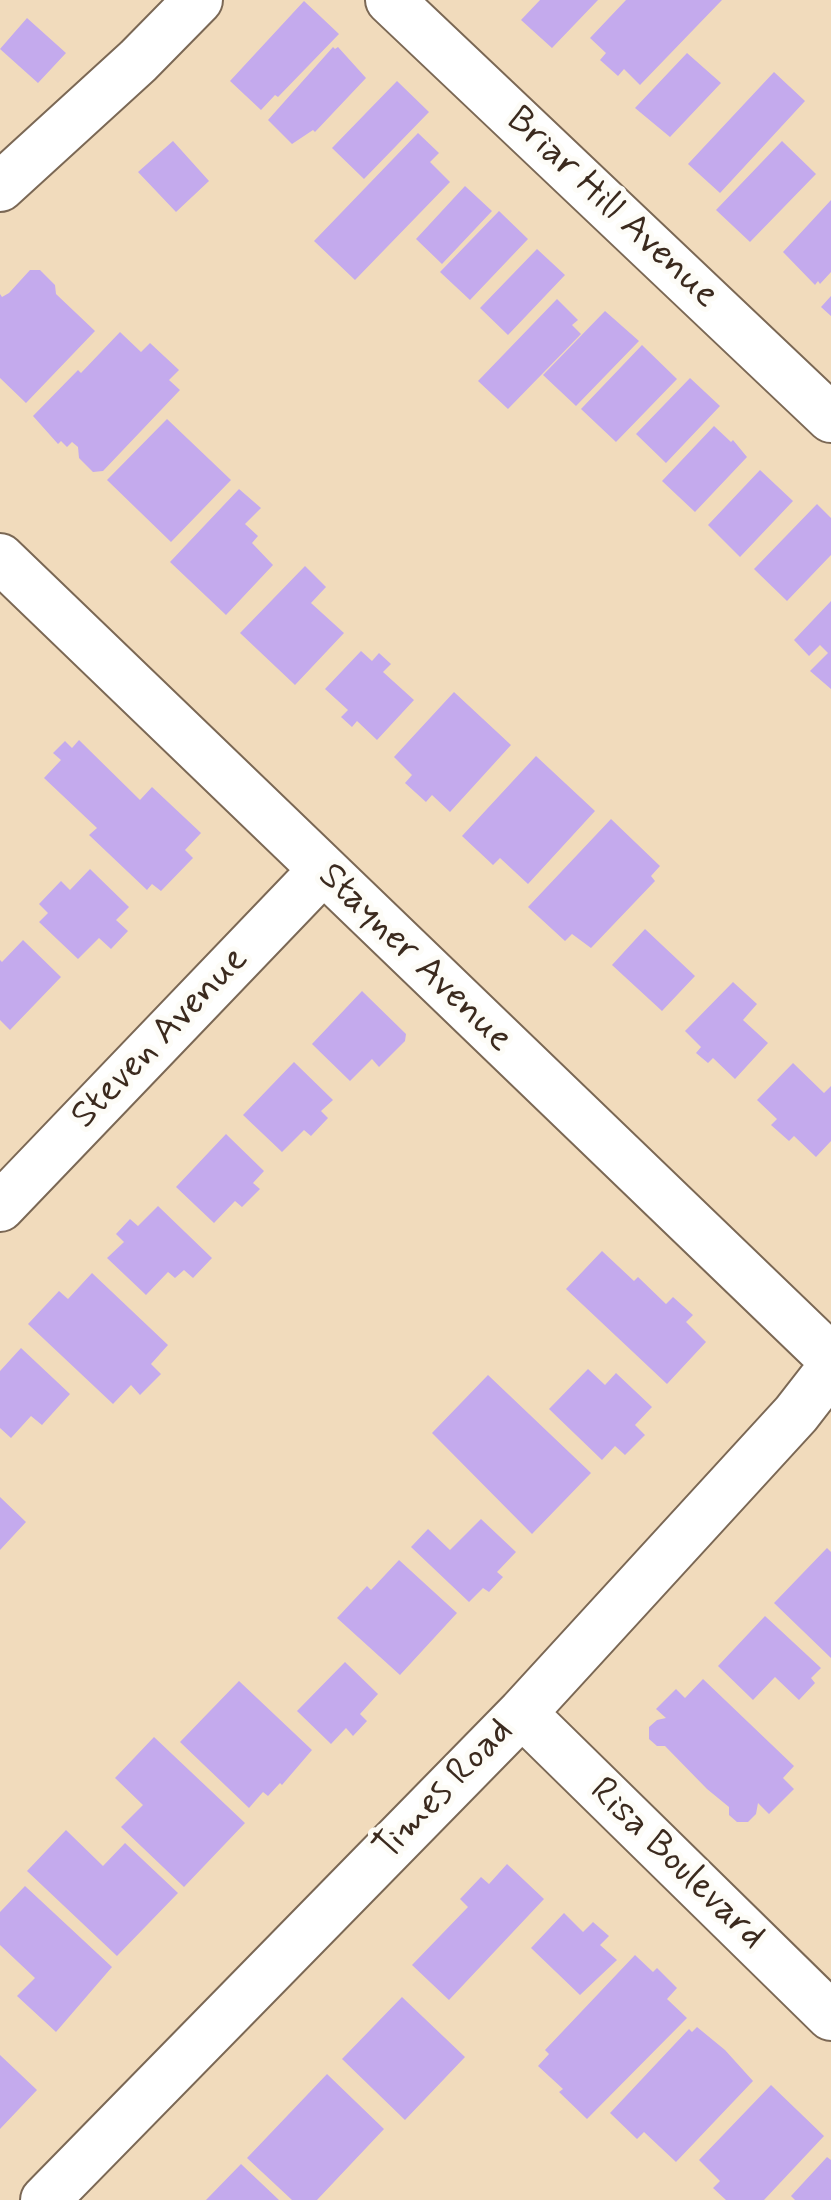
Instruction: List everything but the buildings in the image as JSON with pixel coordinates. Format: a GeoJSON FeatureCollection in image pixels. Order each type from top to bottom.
{"type":"FeatureCollection","features":[{"type":"Feature","properties":{"kind":"street"},"geometry":{"type":"LineString","coordinates":[[0,187],[138,62],[198,0]]}},
{"type":"Feature","properties":{"kind":"street","name":"Briar Hill Avenue"},"geometry":{"type":"LineString","coordinates":[[390,0],[831,418]]}},
{"type":"Feature","properties":{"kind":"street","name":"Stayner Avenue"},"geometry":{"type":"LineString","coordinates":[[0,558],[831,1358]]}},
{"type":"Feature","properties":{"kind":"street","name":"Steven Avenue"},"geometry":{"type":"LineString","coordinates":[[0,1207],[322,870]]}},
{"type":"Feature","properties":{"kind":"street","name":"Times Road"},"geometry":{"type":"LineString","coordinates":[[45,2200],[522,1713],[796,1414],[831,1369]]}},
{"type":"Feature","properties":{"kind":"street","name":"Risa Boulevard"},"geometry":{"type":"LineString","coordinates":[[522,1713],[831,2016]]}}]}
